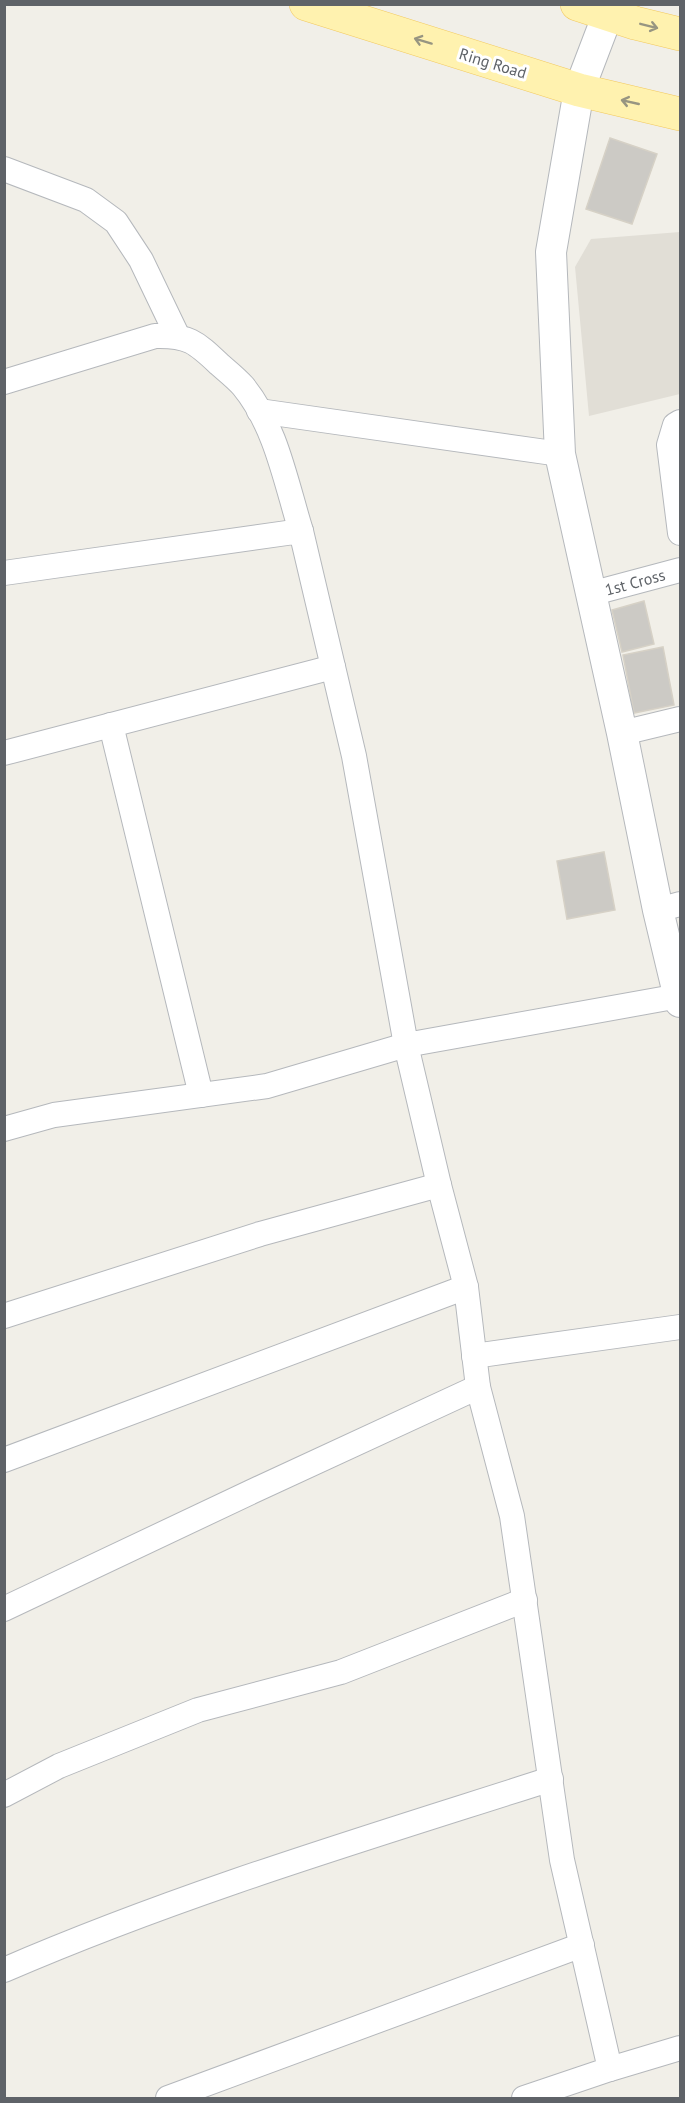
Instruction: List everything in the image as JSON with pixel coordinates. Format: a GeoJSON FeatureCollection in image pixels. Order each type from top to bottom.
{"type":"FeatureCollection","features":[{"type":"Feature","properties":{"kind":"main road","name":"Ring Road"},"geometry":{"type":"LineString","coordinates":[[306,4],[579,90],[681,114]]}},
{"type":"Feature","properties":{"kind":"main road"},"geometry":{"type":"LineString","coordinates":[[578,4],[610,9],[681,34]]}},
{"type":"Feature","properties":{"kind":"street"},"geometry":{"type":"LineString","coordinates":[[4,1129],[54,1115],[267,1086],[406,1045],[680,999],[669,907],[622,733],[560,454],[550,252],[579,90],[610,9]]}},
{"type":"Feature","properties":{"kind":"street"},"geometry":{"type":"LineString","coordinates":[[4,169],[86,200],[116,222],[141,260],[177,335]]}},
{"type":"Feature","properties":{"kind":"street"},"geometry":{"type":"LineString","coordinates":[[4,382],[155,336],[177,335],[199,345],[243,386],[272,437],[301,531],[354,756],[406,1045],[466,1287],[478,1388],[512,1516],[562,1860],[610,2069]]}},
{"type":"Feature","properties":{"kind":"street"},"geometry":{"type":"LineString","coordinates":[[259,411],[560,454]]}},
{"type":"Feature","properties":{"kind":"street"},"geometry":{"type":"LineString","coordinates":[[681,422],[675,425],[669,445],[681,533]]}},
{"type":"Feature","properties":{"kind":"street"},"geometry":{"type":"LineString","coordinates":[[4,573],[301,531]]}},
{"type":"Feature","properties":{"kind":"street","name":"1st Cross"},"geometry":{"type":"LineString","coordinates":[[590,594],[681,570]]}},
{"type":"Feature","properties":{"kind":"street"},"geometry":{"type":"LineString","coordinates":[[4,753],[333,667]]}},
{"type":"Feature","properties":{"kind":"street"},"geometry":{"type":"LineString","coordinates":[[622,733],[681,719]]}},
{"type":"Feature","properties":{"kind":"street"},"geometry":{"type":"LineString","coordinates":[[111,725],[201,1095]]}},
{"type":"Feature","properties":{"kind":"street"},"geometry":{"type":"LineString","coordinates":[[4,1316],[260,1234],[439,1185]]}},
{"type":"Feature","properties":{"kind":"street"},"geometry":{"type":"LineString","coordinates":[[4,1460],[466,1287]]}},
{"type":"Feature","properties":{"kind":"street"},"geometry":{"type":"LineString","coordinates":[[474,1356],[681,1327]]}},
{"type":"Feature","properties":{"kind":"street"},"geometry":{"type":"LineString","coordinates":[[4,1609],[478,1388]]}},
{"type":"Feature","properties":{"kind":"street"},"geometry":{"type":"LineString","coordinates":[[4,1795],[59,1766],[198,1710],[341,1672],[525,1600]]}},
{"type":"Feature","properties":{"kind":"street"},"geometry":{"type":"LineString","coordinates":[[4,1970],[220,1886],[551,1779]]}},
{"type":"Feature","properties":{"kind":"street"},"geometry":{"type":"LineString","coordinates":[[168,2098],[582,1945]]}},
{"type":"Feature","properties":{"kind":"street"},"geometry":{"type":"LineString","coordinates":[[524,2098],[681,2048]]}},
{"type":"Feature","properties":{"kind":"shaded area"},"geometry":{"type":"Polygon","coordinates":[[[680,232],[680,394],[589,416],[575,267],[591,239],[680,232]]]}},
{"type":"Feature","properties":{"kind":"building"},"geometry":{"type":"Polygon","coordinates":[[[610,138],[657,154],[632,224],[586,209],[610,138]]]}},
{"type":"Feature","properties":{"kind":"building"},"geometry":{"type":"Polygon","coordinates":[[[644,601],[654,644],[622,652],[612,610],[644,601]]]}},
{"type":"Feature","properties":{"kind":"building"},"geometry":{"type":"Polygon","coordinates":[[[663,647],[674,705],[634,713],[623,655],[663,647]]]}},
{"type":"Feature","properties":{"kind":"building"},"geometry":{"type":"Polygon","coordinates":[[[604,852],[615,910],[567,919],[557,861],[604,852]]]}}]}
